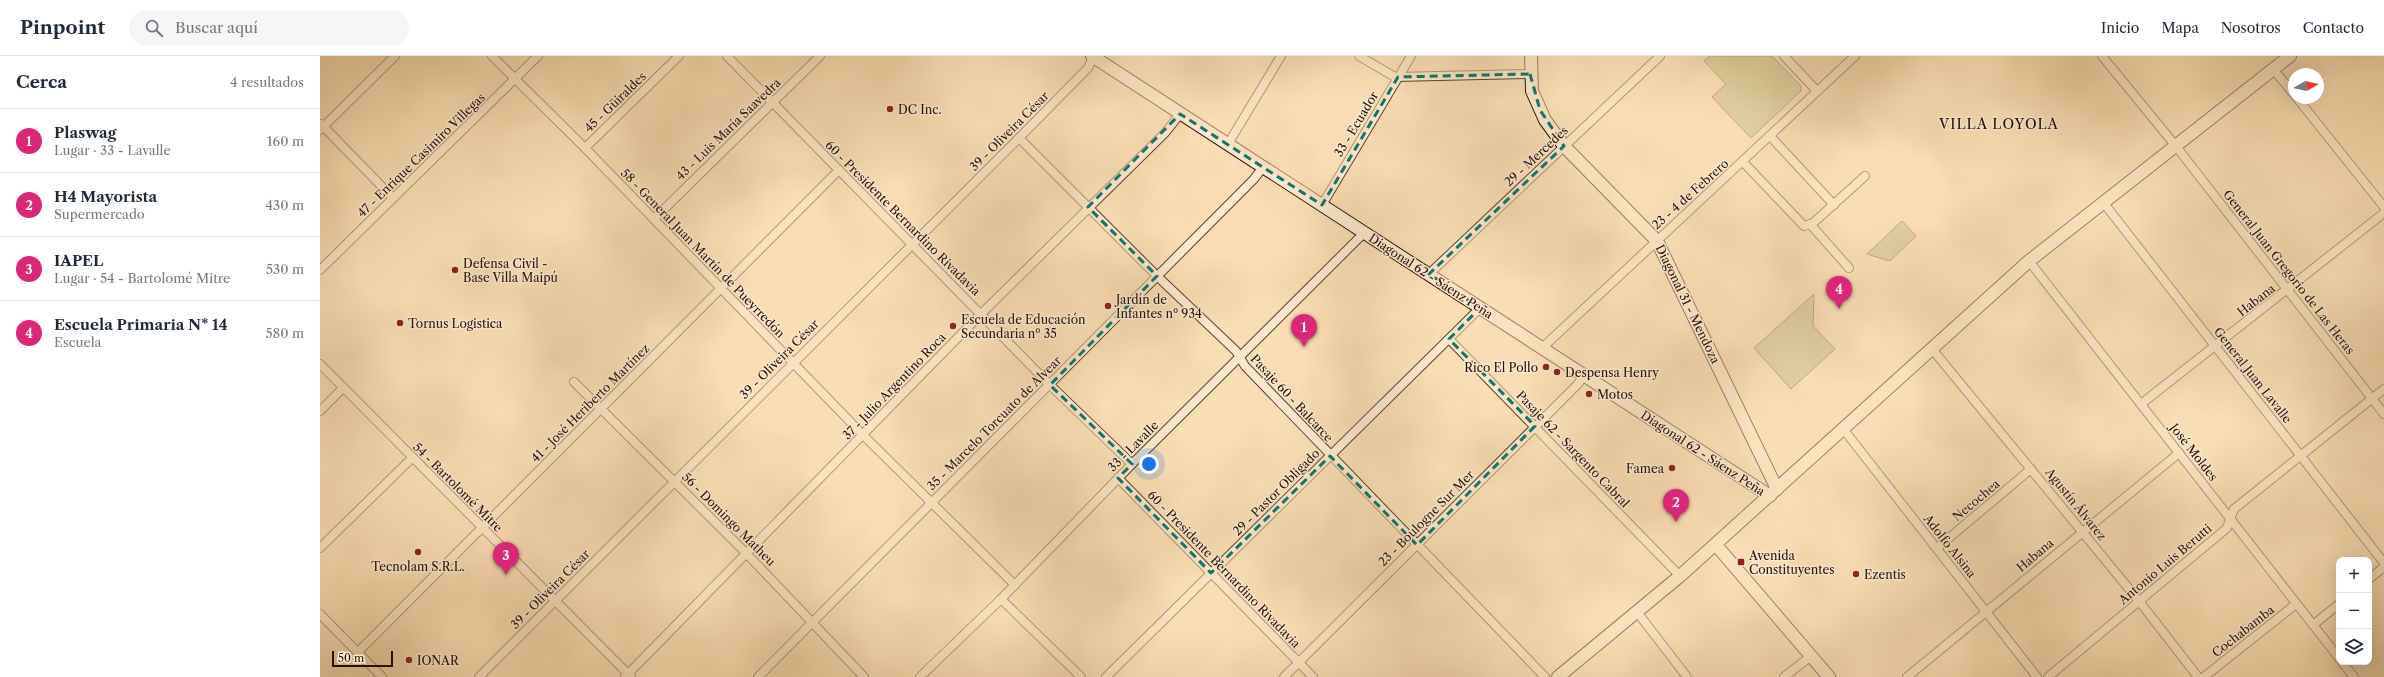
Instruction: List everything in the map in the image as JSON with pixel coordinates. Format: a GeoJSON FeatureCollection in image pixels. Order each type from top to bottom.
{"type":"FeatureCollection","features":[{"type":"Feature","properties":{"kind":"street"},"geometry":{"type":"LineString","coordinates":[[393,198],[321,127],[395,56]]}},
{"type":"Feature","properties":{"kind":"street","name":"58 - General Juan Martín de Pueyrredón"},"geometry":{"type":"LineString","coordinates":[[492,56],[585,148],[863,435],[1015,585]]}},
{"type":"Feature","properties":{"kind":"street","name":"47 - Enrique Casimiro Villegas"},"geometry":{"type":"LineString","coordinates":[[320,270],[538,56]]}},
{"type":"Feature","properties":{"kind":"street","name":"45 - Güiraldes"},"geometry":{"type":"LineString","coordinates":[[585,148],[679,56]]}},
{"type":"Feature","properties":{"kind":"street","name":"60 - Presidente Bernardino Rivadavia"},"geometry":{"type":"LineString","coordinates":[[726,56],[1050,384],[1132,464]]}},
{"type":"Feature","properties":{"kind":"street","name":"43 - Luis María Saavedra"},"geometry":{"type":"LineString","coordinates":[[654,219],[820,56]]}},
{"type":"Feature","properties":{"kind":"street","name":"Diagonal 62 - Sáenz Peña"},"geometry":{"type":"LineString","coordinates":[[1093,56],[1584,376],[1774,493]]}},
{"type":"Feature","properties":{"kind":"street","name":"39 - Oliveira César"},"geometry":{"type":"LineString","coordinates":[[479,677],[1019,138],[1088,68],[1093,56]]}},
{"type":"Feature","properties":{"kind":"street"},"geometry":{"type":"LineString","coordinates":[[1228,144],[1281,56]]}},
{"type":"Feature","properties":{"kind":"street"},"geometry":{"type":"LineString","coordinates":[[1360,56],[1391,76],[1398,77],[1530,74]]}},
{"type":"Feature","properties":{"kind":"street","name":"33 - Ecuador"},"geometry":{"type":"LineString","coordinates":[[1322,205],[1411,56]]}},
{"type":"Feature","properties":{"kind":"street","name":"Diagonal 31 - Mendoza"},"geometry":{"type":"LineString","coordinates":[[1531,56],[1530,74],[1532,90],[1540,110],[1564,146],[1656,241],[1774,493]]}},
{"type":"Feature","properties":{"kind":"street","name":"29 - Mercedes"},"geometry":{"type":"LineString","coordinates":[[1429,274],[1660,56]]}},
{"type":"Feature","properties":{"kind":"street"},"geometry":{"type":"LineString","coordinates":[[1784,56],[1817,91]]}},
{"type":"Feature","properties":{"kind":"street","name":"23 - 4 de Febrero"},"geometry":{"type":"LineString","coordinates":[[1541,348],[1855,56]]}},
{"type":"Feature","properties":{"kind":"street","name":"General Juan Gregorio de Las Heras"},"geometry":{"type":"LineString","coordinates":[[2102,56],[2175,145],[2384,414]]}},
{"type":"Feature","properties":{"kind":"street"},"geometry":{"type":"LineString","coordinates":[[1558,677],[1716,545],[2029,261],[2290,56]]}},
{"type":"Feature","properties":{"kind":"street"},"geometry":{"type":"LineString","coordinates":[[2273,69],[2288,87]]}},
{"type":"Feature","properties":{"kind":"street"},"geometry":{"type":"LineString","coordinates":[[2302,104],[2384,206]]}},
{"type":"Feature","properties":{"kind":"street","name":"37 - Julio Argentino Roca"},"geometry":{"type":"LineString","coordinates":[[628,676],[746,553],[981,314],[1176,122],[1180,114]]}},
{"type":"Feature","properties":{"kind":"street"},"geometry":{"type":"LineString","coordinates":[[1770,136],[1834,205]]}},
{"type":"Feature","properties":{"kind":"street","name":"Pasaje 60 - Balcarce"},"geometry":{"type":"LineString","coordinates":[[1019,138],[1156,276],[1236,351],[1239,358],[1330,456],[1545,677]]}},
{"type":"Feature","properties":{"kind":"street"},"geometry":{"type":"LineString","coordinates":[[1742,162],[1798,222],[1804,226],[1810,224],[1834,205],[1865,176]]}},
{"type":"Feature","properties":{"kind":"street","name":"35 - Marcelo Torcuato de Alvear"},"geometry":{"type":"LineString","coordinates":[[758,677],[812,621],[1254,179],[1263,167]]}},
{"type":"Feature","properties":{"kind":"street","name":"41 - José Heriberto Martínez"},"geometry":{"type":"LineString","coordinates":[[358,652],[839,170]]}},
{"type":"Feature","properties":{"kind":"street","name":"General Juan Lavalle"},"geometry":{"type":"LineString","coordinates":[[2103,202],[2384,563]]}},
{"type":"Feature","properties":{"kind":"street","name":"Habana"},"geometry":{"type":"LineString","coordinates":[[2141,404],[2288,290],[2384,213]]}},
{"type":"Feature","properties":{"kind":"street"},"geometry":{"type":"LineString","coordinates":[[1810,224],[1849,268]]}},
{"type":"Feature","properties":{"kind":"street","name":"33 - Lavalle"},"geometry":{"type":"LineString","coordinates":[[920,677],[1015,585],[1118,478],[1364,233]]}},
{"type":"Feature","properties":{"kind":"street","name":"José Moldes"},"geometry":{"type":"LineString","coordinates":[[2029,261],[2336,654]]}},
{"type":"Feature","properties":{"kind":"street","name":"29 - Pastor Obligado"},"geometry":{"type":"LineString","coordinates":[[1106,677],[1480,308]]}},
{"type":"Feature","properties":{"kind":"street","name":"Pasaje 62 - Sargento Cabral"},"geometry":{"type":"LineString","coordinates":[[1449,339],[1680,576]]}},
{"type":"Feature","properties":{"kind":"street","name":"Agustín Álvarez"},"geometry":{"type":"LineString","coordinates":[[1932,349],[2139,601],[2198,677]]}},
{"type":"Feature","properties":{"kind":"street","name":"54 - Bartolomé Mitre"},"geometry":{"type":"LineString","coordinates":[[320,364],[628,676]]}},
{"type":"Feature","properties":{"kind":"street","name":"23 - Boulogne Sur Mer"},"geometry":{"type":"LineString","coordinates":[[1284,677],[1297,662],[1584,376]]}},
{"type":"Feature","properties":{"kind":"street","name":"56 - Domingo Matheu"},"geometry":{"type":"LineString","coordinates":[[574,382],[746,553],[864,677]]}},
{"type":"Feature","properties":{"kind":"street"},"geometry":{"type":"LineString","coordinates":[[320,411],[343,388]]}},
{"type":"Feature","properties":{"kind":"street","name":"Antonio Luis Berutti"},"geometry":{"type":"LineString","coordinates":[[2048,677],[2227,528],[2234,509],[2384,389]]}},
{"type":"Feature","properties":{"kind":"street","name":"Adolfo Alsina"},"geometry":{"type":"LineString","coordinates":[[1844,430],[2036,677]]}},
{"type":"Feature","properties":{"kind":"street","name":"Habana"},"geometry":{"type":"LineString","coordinates":[[1907,677],[2179,453]]}},
{"type":"Feature","properties":{"kind":"street"},"geometry":{"type":"LineString","coordinates":[[320,548],[412,458]]}},
{"type":"Feature","properties":{"kind":"street","name":"Necochea"},"geometry":{"type":"LineString","coordinates":[[1937,548],[2031,469]]}},
{"type":"Feature","properties":{"kind":"street","name":"60 - Presidente Bernardino Rivadavia"},"geometry":{"type":"LineString","coordinates":[[1118,478],[1313,677]]}},
{"type":"Feature","properties":{"kind":"street"},"geometry":{"type":"LineString","coordinates":[[1716,545],[1829,677]]}},
{"type":"Feature","properties":{"kind":"street"},"geometry":{"type":"LineString","coordinates":[[2372,577],[2384,567]]}},
{"type":"Feature","properties":{"kind":"street"},"geometry":{"type":"LineString","coordinates":[[1001,599],[1081,677]]}},
{"type":"Feature","properties":{"kind":"street","name":"Cochabamba"},"geometry":{"type":"LineString","coordinates":[[2204,677],[2296,604]]}},
{"type":"Feature","properties":{"kind":"street"},"geometry":{"type":"LineString","coordinates":[[2313,625],[2336,606]]}},
{"type":"Feature","properties":{"kind":"street"},"geometry":{"type":"LineString","coordinates":[[1637,612],[1687,677]]}},
{"type":"Feature","properties":{"kind":"street"},"geometry":{"type":"LineString","coordinates":[[320,614],[382,677]]}},
{"type":"Feature","properties":{"kind":"street"},"geometry":{"type":"LineString","coordinates":[[1784,677],[1811,656]]}},
{"type":"Feature","properties":{"kind":"street"},"geometry":{"type":"LineString","coordinates":[[2344,665],[2354,677]]}},
{"type":"Feature","properties":{"kind":"highlighted area"},"geometry":{"type":"Polygon","coordinates":[[[1530,74],[1540,110],[1564,146],[1429,274],[1480,308],[1449,339],[1535,426],[1417,545],[1330,456],[1211,573],[1118,478],[1132,464],[1050,385],[1157,276],[1088,207],[1180,114],[1322,205],[1398,77],[1530,74]]]}},
{"type":"Feature","properties":{"kind":"shaded area"},"geometry":{"type":"Polygon","coordinates":[[[1710,56],[1772,56],[1801,86],[1801,91],[1751,138],[1712,97],[1726,84],[1704,61],[1710,56]]]}},
{"type":"Feature","properties":{"kind":"shaded area"},"geometry":{"type":"Polygon","coordinates":[[[1902,221],[1916,236],[1890,261],[1867,254],[1902,221]]]}},
{"type":"Feature","properties":{"kind":"shaded area"},"geometry":{"type":"Polygon","coordinates":[[[1814,294],[1813,326],[1835,349],[1791,389],[1754,348],[1814,294]]]}},
{"type":"Feature","properties":{"kind":"place","name":"DC Inc."},"geometry":{"type":"Point","coordinates":[890,109]}},
{"type":"Feature","properties":{"kind":"place","name":"Defensa Civil - Base Villa Maipú"},"geometry":{"type":"Point","coordinates":[455,270]}},
{"type":"Feature","properties":{"kind":"place","name":"Jardín de Infantes nº 934"},"geometry":{"type":"Point","coordinates":[1108,306]}},
{"type":"Feature","properties":{"kind":"place","name":"Escuela Primaria N* 14"},"geometry":{"type":"Point","coordinates":[1839,309]}},
{"type":"Feature","properties":{"kind":"place","name":"Tornus Logistica"},"geometry":{"type":"Point","coordinates":[400,323]}},
{"type":"Feature","properties":{"kind":"place","name":"Escuela de Educación Secundaria nº 35"},"geometry":{"type":"Point","coordinates":[953,326]}},
{"type":"Feature","properties":{"kind":"place","name":"Plaswag"},"geometry":{"type":"Point","coordinates":[1304,347]}},
{"type":"Feature","properties":{"kind":"place","name":"Rico El Pollo"},"geometry":{"type":"Point","coordinates":[1546,367]}},
{"type":"Feature","properties":{"kind":"place","name":"Despensa Henry"},"geometry":{"type":"Point","coordinates":[1557,372]}},
{"type":"Feature","properties":{"kind":"place","name":"Motos"},"geometry":{"type":"Point","coordinates":[1589,394]}},
{"type":"Feature","properties":{"kind":"place","name":"Famea"},"geometry":{"type":"Point","coordinates":[1672,468]}},
{"type":"Feature","properties":{"kind":"place","name":"H4 Mayorista"},"geometry":{"type":"Point","coordinates":[1676,522]}},
{"type":"Feature","properties":{"kind":"place","name":"Tecnolam S.R.L."},"geometry":{"type":"Point","coordinates":[418,552]}},
{"type":"Feature","properties":{"kind":"place","name":"Avenida Constituyentes"},"geometry":{"type":"Point","coordinates":[1741,562]}},
{"type":"Feature","properties":{"kind":"place","name":"Ezentis"},"geometry":{"type":"Point","coordinates":[1856,574]}},
{"type":"Feature","properties":{"kind":"place","name":"IAPEL"},"geometry":{"type":"Point","coordinates":[506,575]}},
{"type":"Feature","properties":{"kind":"place","name":"IONAR"},"geometry":{"type":"Point","coordinates":[409,660]}},
{"type":"Feature","properties":{"kind":"district","name":"VILLA LOYOLA"},"geometry":{"type":"Point","coordinates":[1999,124]}}]}
